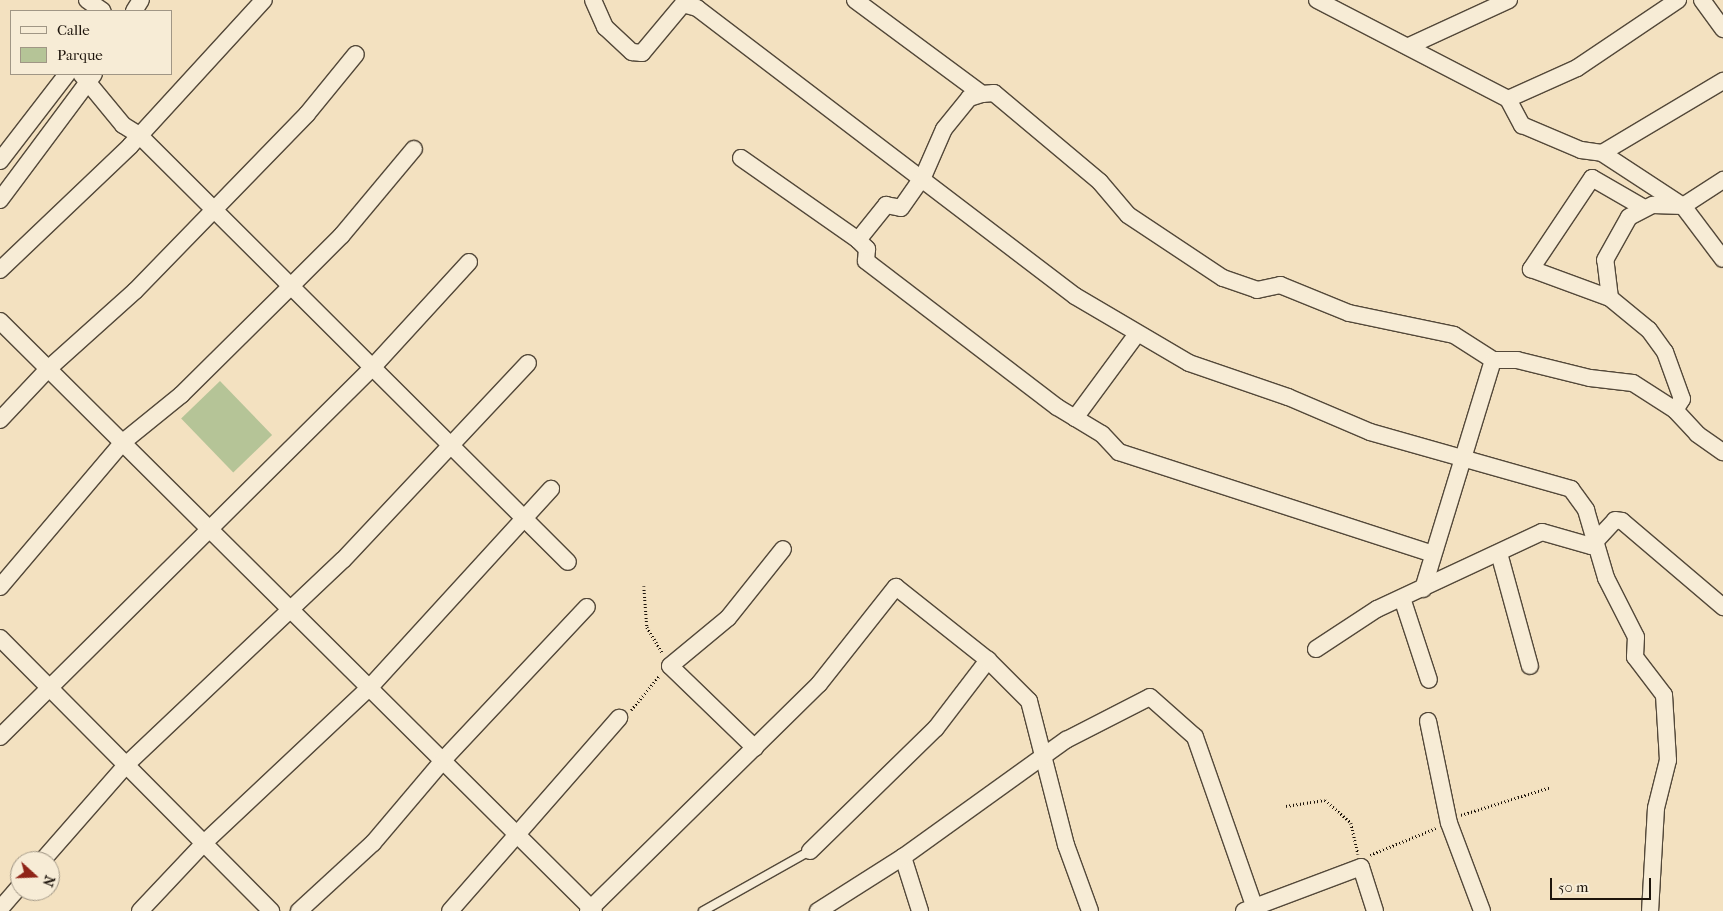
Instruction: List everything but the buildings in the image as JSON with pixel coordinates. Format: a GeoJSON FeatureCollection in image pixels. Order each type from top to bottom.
{"type":"FeatureCollection","features":[{"type":"Feature","properties":{"kind":"street"},"geometry":{"type":"LineString","coordinates":[[87,0],[102,10]]}},
{"type":"Feature","properties":{"kind":"street"},"geometry":{"type":"LineString","coordinates":[[0,270],[138,135],[264,0]]}},
{"type":"Feature","properties":{"kind":"street"},"geometry":{"type":"LineString","coordinates":[[593,0],[605,28],[632,52],[642,52],[683,4],[697,8],[923,177],[1075,296],[1189,363],[1288,397],[1370,432],[1461,460],[1570,489],[1586,510],[1606,578],[1636,637],[1635,657],[1664,695],[1668,760],[1656,808],[1650,911]]}},
{"type":"Feature","properties":{"kind":"street"},"geometry":{"type":"LineString","coordinates":[[855,0],[982,94]]}},
{"type":"Feature","properties":{"kind":"street"},"geometry":{"type":"LineString","coordinates":[[1318,0],[1508,99],[1522,125],[1581,150],[1602,153],[1683,206],[1723,259]]}},
{"type":"Feature","properties":{"kind":"street"},"geometry":{"type":"LineString","coordinates":[[1409,46],[1509,0]]}},
{"type":"Feature","properties":{"kind":"street"},"geometry":{"type":"LineString","coordinates":[[1508,99],[1577,68],[1678,0]]}},
{"type":"Feature","properties":{"kind":"street"},"geometry":{"type":"LineString","coordinates":[[1702,0],[1723,29]]}},
{"type":"Feature","properties":{"kind":"street"},"geometry":{"type":"LineString","coordinates":[[0,420],[48,369],[135,291],[307,114],[356,54]]}},
{"type":"Feature","properties":{"kind":"street"},"geometry":{"type":"LineString","coordinates":[[0,161],[65,75]]}},
{"type":"Feature","properties":{"kind":"street"},"geometry":{"type":"LineString","coordinates":[[0,200],[87,78],[123,125],[138,135],[291,286],[451,450],[568,562]]}},
{"type":"Feature","properties":{"kind":"street"},"geometry":{"type":"LineString","coordinates":[[1602,153],[1723,81]]}},
{"type":"Feature","properties":{"kind":"street"},"geometry":{"type":"LineString","coordinates":[[858,240],[877,212],[886,205],[900,208],[923,177],[944,129],[969,98],[994,93],[1100,182],[1128,215],[1223,278],[1257,290],[1280,285],[1296,295],[1349,313],[1454,335],[1493,360],[1518,360],[1590,378],[1633,383],[1675,410],[1697,434],[1723,452]]}},
{"type":"Feature","properties":{"kind":"street"},"geometry":{"type":"LineString","coordinates":[[0,587],[123,442],[181,395],[342,235],[414,149]]}},
{"type":"Feature","properties":{"kind":"street"},"geometry":{"type":"LineString","coordinates":[[741,158],[858,240],[867,249],[866,261],[1074,418],[1102,434],[1119,452],[1142,462],[1433,554]]}},
{"type":"Feature","properties":{"kind":"street"},"geometry":{"type":"LineString","coordinates":[[1644,208],[1592,178],[1531,269],[1610,298],[1649,330],[1665,352],[1682,399],[1675,410]]}},
{"type":"Feature","properties":{"kind":"street"},"geometry":{"type":"LineString","coordinates":[[1610,298],[1605,260],[1630,217],[1644,208],[1683,206],[1723,180]]}},
{"type":"Feature","properties":{"kind":"street"},"geometry":{"type":"LineString","coordinates":[[0,737],[207,526],[370,369],[468,262]]}},
{"type":"Feature","properties":{"kind":"street"},"geometry":{"type":"LineString","coordinates":[[0,321],[445,758],[591,910],[819,684],[896,587],[988,660],[1029,701],[1066,845],[1090,911]]}},
{"type":"Feature","properties":{"kind":"street"},"geometry":{"type":"LineString","coordinates":[[1074,418],[1137,334]]}},
{"type":"Feature","properties":{"kind":"street"},"geometry":{"type":"LineString","coordinates":[[1423,589],[1493,360]]}},
{"type":"Feature","properties":{"kind":"street"},"geometry":{"type":"LineString","coordinates":[[51,851],[127,764],[290,606],[343,560],[451,450],[528,363]]}},
{"type":"Feature","properties":{"kind":"street"},"geometry":{"type":"LineString","coordinates":[[140,911],[205,842],[371,686],[551,489]]}},
{"type":"Feature","properties":{"kind":"street"},"geometry":{"type":"LineString","coordinates":[[1316,649],[1402,598],[1542,532],[1591,546],[1597,543],[1608,525],[1622,521],[1723,607]]}},
{"type":"Feature","properties":{"kind":"street"},"geometry":{"type":"LineString","coordinates":[[755,748],[670,666],[728,618],[783,549]]}},
{"type":"Feature","properties":{"kind":"street"},"geometry":{"type":"LineString","coordinates":[[1499,553],[1530,666]]}},
{"type":"Feature","properties":{"kind":"street"},"geometry":{"type":"LineString","coordinates":[[1402,598],[1429,680]]}},
{"type":"Feature","properties":{"kind":"street"},"geometry":{"type":"LineString","coordinates":[[299,911],[373,843],[445,758],[587,608]]}},
{"type":"Feature","properties":{"kind":"street"},"geometry":{"type":"LineString","coordinates":[[0,638],[205,842],[271,911]]}},
{"type":"Feature","properties":{"kind":"street"},"geometry":{"type":"LineString","coordinates":[[810,851],[936,728],[988,660]]}},
{"type":"Feature","properties":{"kind":"street"},"geometry":{"type":"LineString","coordinates":[[818,911],[903,857],[1042,757],[1150,697],[1161,702],[1180,729],[1195,737],[1251,910],[1361,867],[1375,911]]}},
{"type":"Feature","properties":{"kind":"street"},"geometry":{"type":"LineString","coordinates":[[450,911],[519,835],[620,718]]}},
{"type":"Feature","properties":{"kind":"street"},"geometry":{"type":"LineString","coordinates":[[1428,721],[1449,823],[1482,911]]}},
{"type":"Feature","properties":{"kind":"street"},"geometry":{"type":"LineString","coordinates":[[903,857],[920,911]]}},
{"type":"Feature","properties":{"kind":"street"},"geometry":{"type":"LineString","coordinates":[[0,909],[10,898]]}},
{"type":"Feature","properties":{"kind":"lane"},"geometry":{"type":"LineString","coordinates":[[703,911],[810,851]]}},
{"type":"Feature","properties":{"kind":"path"},"geometry":{"type":"LineString","coordinates":[[620,718],[639,704],[670,666],[650,635],[644,586]]}},
{"type":"Feature","properties":{"kind":"path"},"geometry":{"type":"LineString","coordinates":[[1286,806],[1325,800],[1351,823],[1359,860],[1503,800],[1551,787]]}},
{"type":"Feature","properties":{"kind":"green space"},"geometry":{"type":"Polygon","coordinates":[[[220,381],[272,435],[233,472],[181,419],[220,381]]]}}]}
